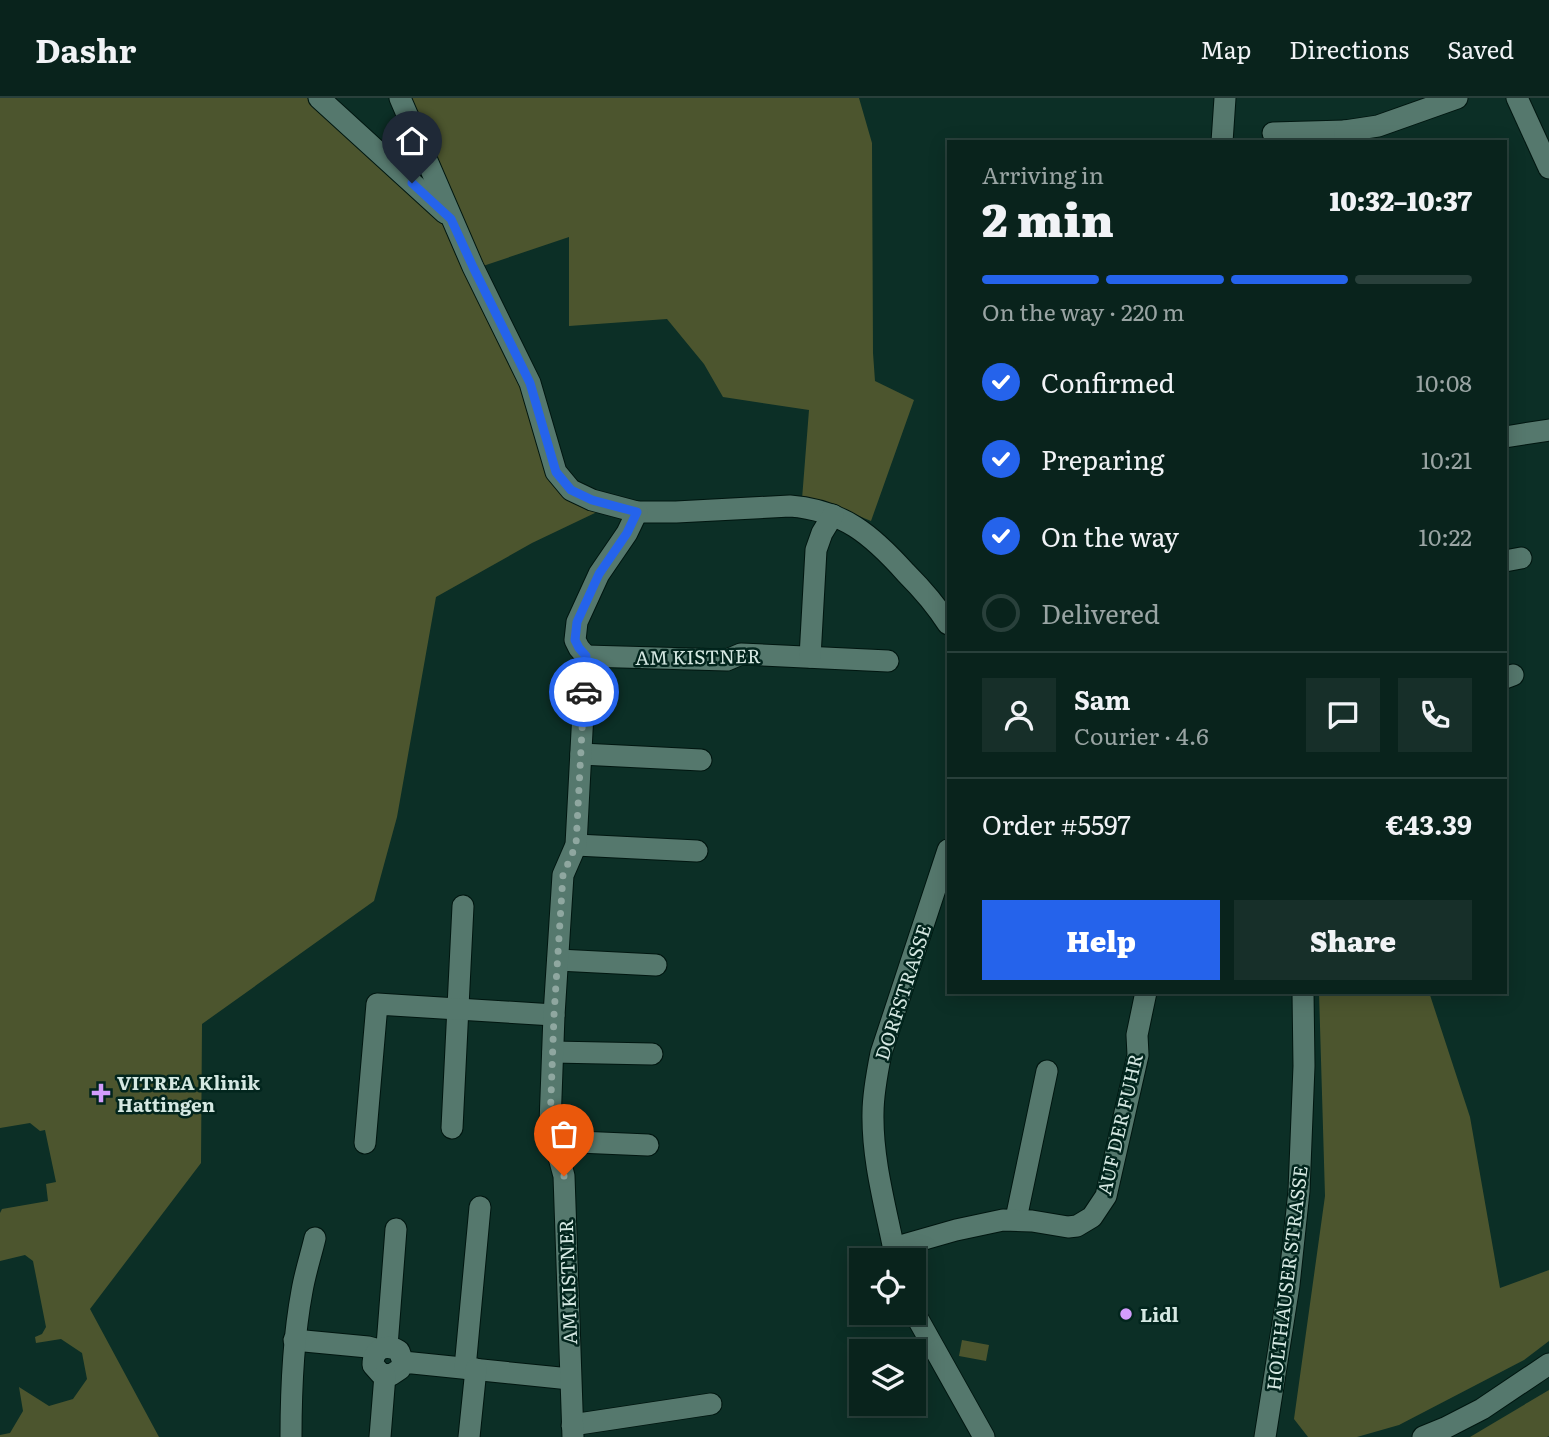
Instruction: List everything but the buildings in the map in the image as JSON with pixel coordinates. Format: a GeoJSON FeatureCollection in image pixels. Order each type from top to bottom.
{"type":"FeatureCollection","features":[{"type":"Feature","properties":{"kind":"street"},"geometry":{"type":"LineString","coordinates":[[319,98],[451,219]]}},
{"type":"Feature","properties":{"kind":"street"},"geometry":{"type":"LineString","coordinates":[[400,98],[451,219],[530,383],[556,472],[571,490],[592,500],[637,512],[790,506],[833,515],[874,539],[934,603],[947,622]]}},
{"type":"Feature","properties":{"kind":"street"},"geometry":{"type":"LineString","coordinates":[[1222,140],[1225,98]]}},
{"type":"Feature","properties":{"kind":"street"},"geometry":{"type":"LineString","coordinates":[[1273,133],[1345,136],[1457,98]]}},
{"type":"Feature","properties":{"kind":"street"},"geometry":{"type":"LineString","coordinates":[[1517,98],[1549,168]]}},
{"type":"Feature","properties":{"kind":"street"},"geometry":{"type":"LineString","coordinates":[[1507,438],[1549,430]]}},
{"type":"Feature","properties":{"kind":"street","name":"AM KISTNER"},"geometry":{"type":"LineString","coordinates":[[637,512],[627,533],[599,574],[577,622],[575,640],[586,656],[581,754],[576,845],[563,875],[550,1124],[564,1176],[573,1431],[710,1404]]}},
{"type":"Feature","properties":{"kind":"street"},"geometry":{"type":"LineString","coordinates":[[810,657],[817,550],[822,533],[833,515]]}},
{"type":"Feature","properties":{"kind":"street","name":"AM KISTNER"},"geometry":{"type":"LineString","coordinates":[[586,656],[727,660],[741,654],[888,661]]}},
{"type":"Feature","properties":{"kind":"street"},"geometry":{"type":"LineString","coordinates":[[581,754],[701,760]]}},
{"type":"Feature","properties":{"kind":"street"},"geometry":{"type":"LineString","coordinates":[[576,845],[697,851]]}},
{"type":"Feature","properties":{"kind":"street","name":"DORFSTRASSE"},"geometry":{"type":"LineString","coordinates":[[893,1248],[875,1149],[875,1084],[880,1053],[947,853]]}},
{"type":"Feature","properties":{"kind":"street"},"geometry":{"type":"LineString","coordinates":[[452,1128],[463,906]]}},
{"type":"Feature","properties":{"kind":"street"},"geometry":{"type":"LineString","coordinates":[[558,960],[656,965]]}},
{"type":"Feature","properties":{"kind":"street","name":"AUF DER FUHR"},"geometry":{"type":"LineString","coordinates":[[912,1248],[985,1223],[1016,1219],[1068,1227],[1077,1226],[1092,1217],[1106,1196],[1138,1055],[1137,1035],[1146,994]]}},
{"type":"Feature","properties":{"kind":"street","name":"HOLTHAUSER STRASSE"},"geometry":{"type":"LineString","coordinates":[[1265,1437],[1289,1285],[1299,1191],[1304,1066],[1303,994]]}},
{"type":"Feature","properties":{"kind":"street"},"geometry":{"type":"LineString","coordinates":[[365,1143],[377,1004],[554,1015]]}},
{"type":"Feature","properties":{"kind":"street"},"geometry":{"type":"LineString","coordinates":[[553,1052],[652,1054]]}},
{"type":"Feature","properties":{"kind":"street"},"geometry":{"type":"LineString","coordinates":[[1016,1219],[1047,1071]]}},
{"type":"Feature","properties":{"kind":"street"},"geometry":{"type":"LineString","coordinates":[[555,1141],[648,1145]]}},
{"type":"Feature","properties":{"kind":"street"},"geometry":{"type":"LineString","coordinates":[[469,1437],[470,1368],[480,1207]]}},
{"type":"Feature","properties":{"kind":"street"},"geometry":{"type":"LineString","coordinates":[[383,1348],[396,1229]]}},
{"type":"Feature","properties":{"kind":"street"},"geometry":{"type":"LineString","coordinates":[[291,1437],[294,1340],[302,1289],[315,1238]]}},
{"type":"Feature","properties":{"kind":"street"},"geometry":{"type":"LineString","coordinates":[[921,1325],[984,1437]]}},
{"type":"Feature","properties":{"kind":"street"},"geometry":{"type":"LineString","coordinates":[[294,1340],[383,1348],[399,1351],[403,1362],[400,1369],[391,1376],[377,1371],[373,1365],[375,1353],[383,1348]]}},
{"type":"Feature","properties":{"kind":"street"},"geometry":{"type":"LineString","coordinates":[[403,1362],[570,1379]]}},
{"type":"Feature","properties":{"kind":"street"},"geometry":{"type":"LineString","coordinates":[[1423,1437],[1482,1409],[1549,1364]]}},
{"type":"Feature","properties":{"kind":"street"},"geometry":{"type":"LineString","coordinates":[[380,1437],[385,1375]]}},
{"type":"Feature","properties":{"kind":"green space"},"geometry":{"type":"Polygon","coordinates":[[[0,98],[307,98],[442,220],[525,387],[553,478],[597,512],[532,543],[436,597],[397,817],[374,901],[202,1024],[201,1163],[90,1309],[159,1437],[0,1437],[10,1433],[23,1411],[19,1387],[49,1406],[73,1399],[87,1379],[82,1353],[61,1339],[36,1343],[35,1337],[42,1334],[46,1327],[33,1261],[25,1255],[0,1261],[2,1209],[48,1201],[46,1184],[56,1182],[45,1130],[40,1131],[30,1123],[0,1128],[0,98]]]}},
{"type":"Feature","properties":{"kind":"green space"},"geometry":{"type":"Polygon","coordinates":[[[407,98],[859,98],[872,143],[875,381],[914,400],[871,521],[802,499],[809,410],[723,397],[704,364],[667,319],[569,326],[569,237],[480,267],[407,98]]]}},
{"type":"Feature","properties":{"kind":"green space"},"geometry":{"type":"Polygon","coordinates":[[[1319,994],[1430,994],[1470,1117],[1500,1288],[1549,1270],[1549,1341],[1524,1360],[1399,1425],[1357,1437],[1308,1437],[1294,1419],[1325,1196],[1319,994]]]}},
{"type":"Feature","properties":{"kind":"green space"},"geometry":{"type":"Polygon","coordinates":[[[962,1340],[989,1345],[986,1361],[959,1356],[962,1340]]]}},
{"type":"Feature","properties":{"kind":"green space"},"geometry":{"type":"Polygon","coordinates":[[[1549,1390],[1549,1436],[1470,1437],[1549,1390]]]}},
{"type":"Feature","properties":{"kind":"way so far"},"geometry":{"type":"LineString","coordinates":[[564,1176],[550,1124],[554,1015],[563,875],[576,845],[584,692]]}},
{"type":"Feature","properties":{"kind":"place","name":"VITREA Klinik Hattingen"},"geometry":{"type":"Point","coordinates":[101,1093]}},
{"type":"Feature","properties":{"kind":"place","name":"Lidl"},"geometry":{"type":"Point","coordinates":[1126,1314]}},
{"type":"Feature","properties":{"kind":"route"},"geometry":{"type":"LineString","coordinates":[[412,183],[451,219],[530,383],[556,472],[571,490],[592,500],[637,512],[627,533],[599,574],[577,622],[575,640],[586,656],[584,692]]}}]}
